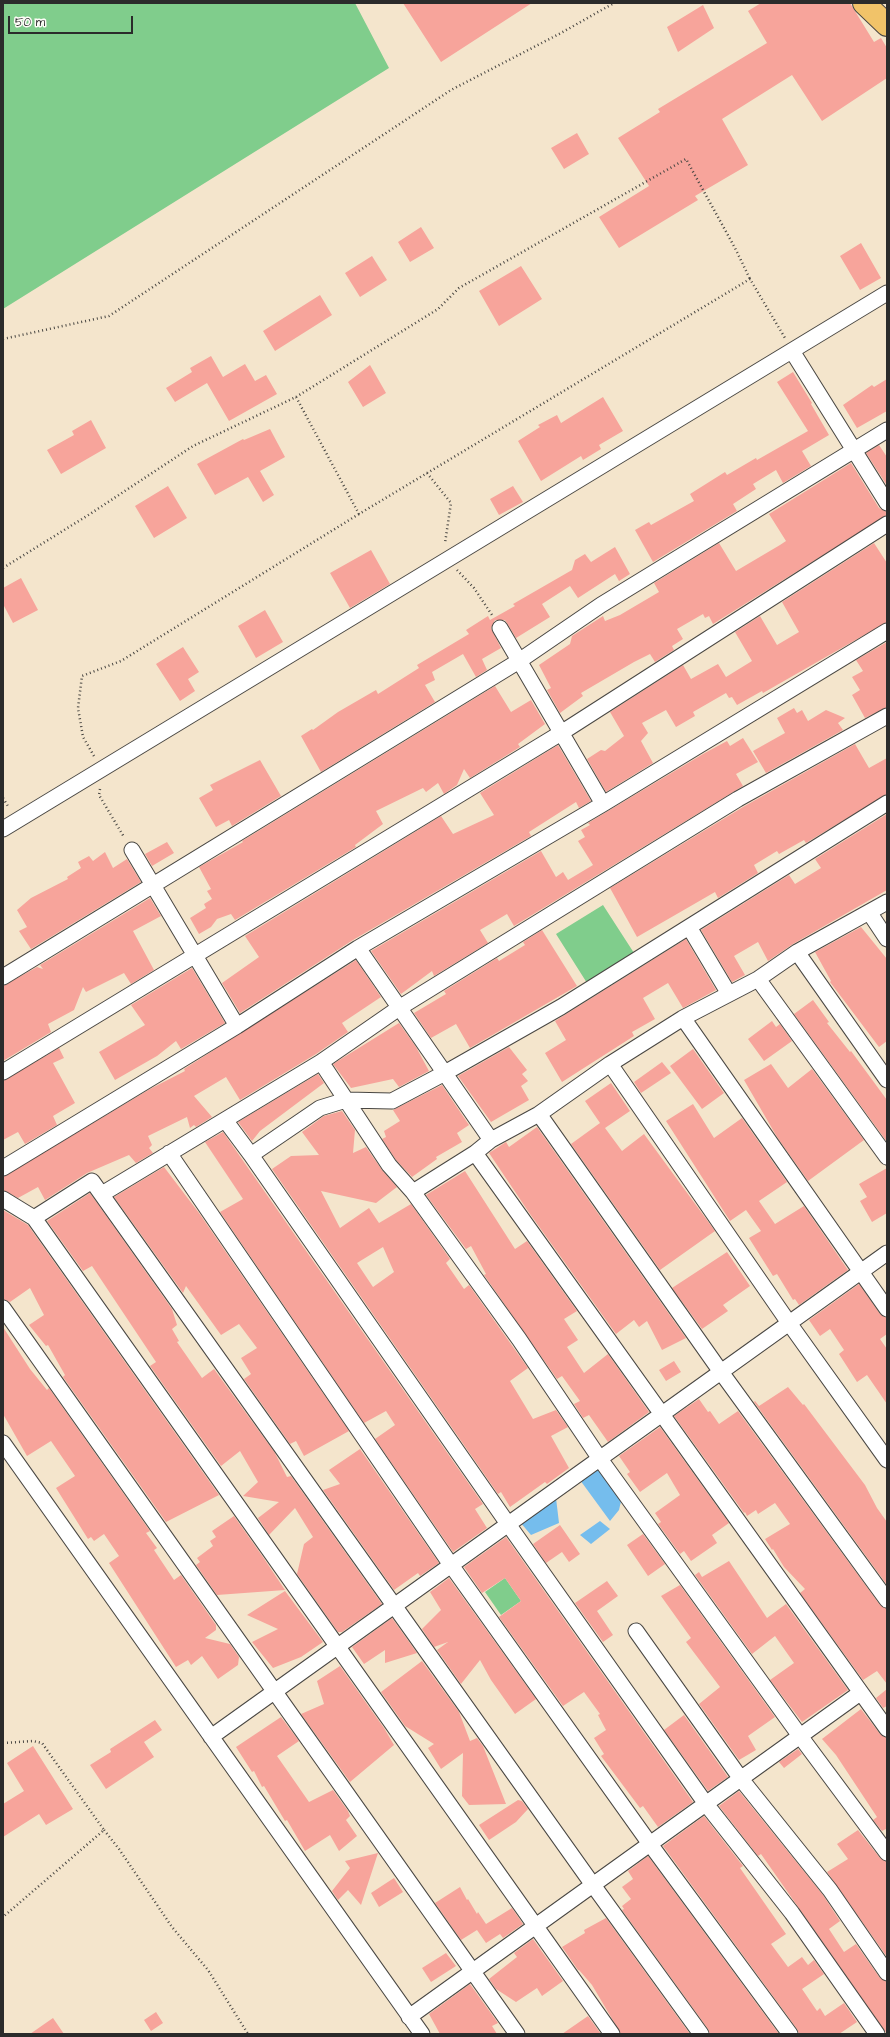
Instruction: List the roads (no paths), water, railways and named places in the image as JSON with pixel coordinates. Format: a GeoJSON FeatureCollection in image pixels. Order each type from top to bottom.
{"type":"FeatureCollection","features":[{"type":"Feature","properties":{"kind":"main road"},"geometry":{"type":"LineString","coordinates":[[864,3],[887,25]]}},
{"type":"Feature","properties":{"kind":"street"},"geometry":{"type":"LineString","coordinates":[[3,829],[887,293]]}},
{"type":"Feature","properties":{"kind":"street"},"geometry":{"type":"LineString","coordinates":[[792,350],[887,503]]}},
{"type":"Feature","properties":{"kind":"street"},"geometry":{"type":"LineString","coordinates":[[3,977],[519,660],[601,605],[887,430]]}},
{"type":"Feature","properties":{"kind":"street"},"geometry":{"type":"LineString","coordinates":[[3,1072],[305,890],[561,733],[887,524]]}},
{"type":"Feature","properties":{"kind":"street"},"geometry":{"type":"LineString","coordinates":[[500,628],[603,804]]}},
{"type":"Feature","properties":{"kind":"street"},"geometry":{"type":"LineString","coordinates":[[3,1168],[237,1026],[358,948],[603,804],[887,631]]}},
{"type":"Feature","properties":{"kind":"street"},"geometry":{"type":"LineString","coordinates":[[102,1194],[321,1062],[399,1008],[738,799],[887,716]]}},
{"type":"Feature","properties":{"kind":"street"},"geometry":{"type":"LineString","coordinates":[[251,1155],[320,1108],[346,1100],[392,1101],[443,1074],[561,1007],[887,803]]}},
{"type":"Feature","properties":{"kind":"street"},"geometry":{"type":"LineString","coordinates":[[132,850],[237,1026]]}},
{"type":"Feature","properties":{"kind":"street"},"geometry":{"type":"LineString","coordinates":[[413,1192],[475,1153],[491,1140],[538,1114],[610,1064],[684,1018],[758,979],[797,952],[887,902]]}},
{"type":"Feature","properties":{"kind":"street"},"geometry":{"type":"LineString","coordinates":[[869,912],[887,939]]}},
{"type":"Feature","properties":{"kind":"street"},"geometry":{"type":"LineString","coordinates":[[689,927],[730,994]]}},
{"type":"Feature","properties":{"kind":"street"},"geometry":{"type":"LineString","coordinates":[[358,948],[443,1074],[491,1140]]}},
{"type":"Feature","properties":{"kind":"street"},"geometry":{"type":"LineString","coordinates":[[797,952],[887,1080]]}},
{"type":"Feature","properties":{"kind":"street"},"geometry":{"type":"LineString","coordinates":[[758,979],[887,1157]]}},
{"type":"Feature","properties":{"kind":"street"},"geometry":{"type":"LineString","coordinates":[[684,1018],[887,1309]]}},
{"type":"Feature","properties":{"kind":"street"},"geometry":{"type":"LineString","coordinates":[[321,1062],[390,1164],[413,1192],[519,1340],[600,1459],[800,1736],[887,1853]]}},
{"type":"Feature","properties":{"kind":"street"},"geometry":{"type":"LineString","coordinates":[[610,1064],[789,1323],[887,1460]]}},
{"type":"Feature","properties":{"kind":"street"},"geometry":{"type":"LineString","coordinates":[[538,1114],[721,1372],[887,1600]]}},
{"type":"Feature","properties":{"kind":"street"},"geometry":{"type":"LineString","coordinates":[[224,1120],[251,1155],[508,1524],[706,1804],[792,1913],[877,2034]]}},
{"type":"Feature","properties":{"kind":"street"},"geometry":{"type":"LineString","coordinates":[[169,1153],[451,1565],[650,1844],[790,2034]]}},
{"type":"Feature","properties":{"kind":"street"},"geometry":{"type":"LineString","coordinates":[[475,1153],[887,1729]]}},
{"type":"Feature","properties":{"kind":"street"},"geometry":{"type":"LineString","coordinates":[[34,1218],[92,1181],[593,1885],[701,2034]]}},
{"type":"Feature","properties":{"kind":"street"},"geometry":{"type":"LineString","coordinates":[[3,1199],[34,1218],[534,1927],[612,2034]]}},
{"type":"Feature","properties":{"kind":"street"},"geometry":{"type":"LineString","coordinates":[[211,1737],[274,1690],[337,1647],[887,1253]]}},
{"type":"Feature","properties":{"kind":"street"},"geometry":{"type":"LineString","coordinates":[[3,1308],[517,2034]]}},
{"type":"Feature","properties":{"kind":"street"},"geometry":{"type":"LineString","coordinates":[[3,1443],[422,2034]]}},
{"type":"Feature","properties":{"kind":"street"},"geometry":{"type":"LineString","coordinates":[[636,1631],[741,1779],[830,1890],[887,1973]]}},
{"type":"Feature","properties":{"kind":"street"},"geometry":{"type":"LineString","coordinates":[[409,2017],[860,1693]]}},
{"type":"Feature","properties":{"kind":"water"},"geometry":{"type":"Polygon","coordinates":[[[599,1466],[622,1497],[619,1510],[610,1521],[580,1480],[599,1466]]]}},
{"type":"Feature","properties":{"kind":"water"},"geometry":{"type":"Polygon","coordinates":[[[556,1498],[559,1523],[531,1535],[520,1522],[556,1498]]]}},
{"type":"Feature","properties":{"kind":"water"},"geometry":{"type":"Polygon","coordinates":[[[600,1521],[610,1529],[591,1544],[580,1535],[600,1521]]]}}]}
